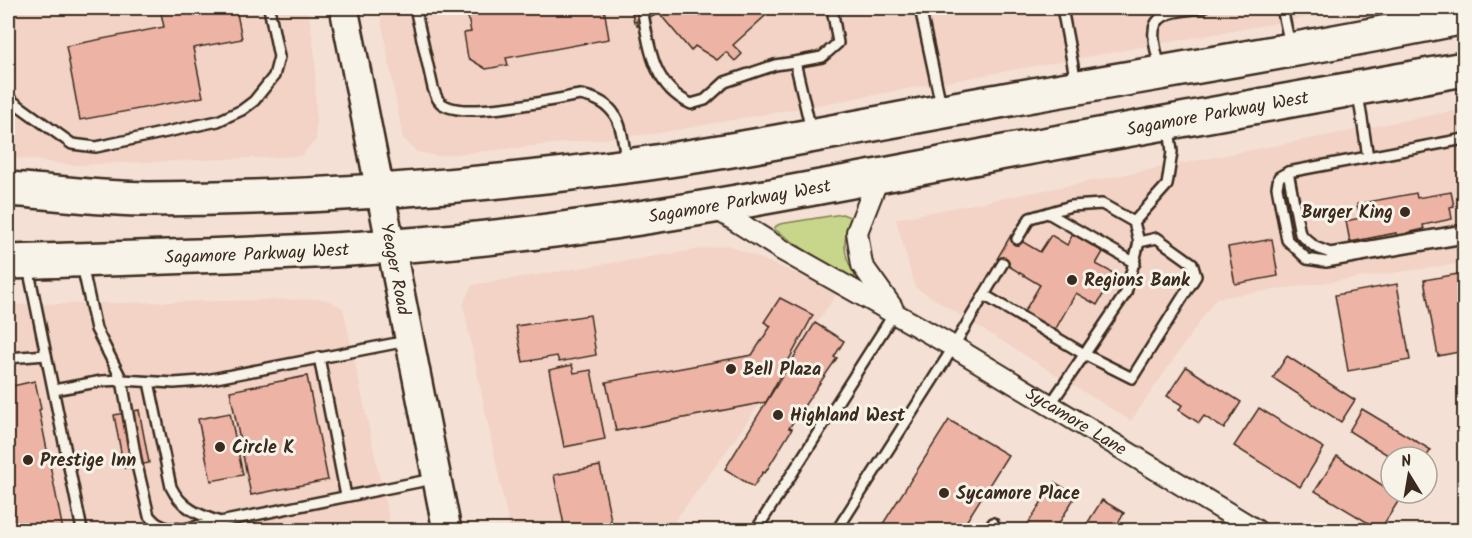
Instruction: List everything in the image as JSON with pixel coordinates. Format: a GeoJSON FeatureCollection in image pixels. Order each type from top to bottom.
{"type":"FeatureCollection","features":[{"type":"Feature","properties":{"kind":"highway"},"geometry":{"type":"LineString","coordinates":[[8,189],[143,199],[379,192],[627,166],[1291,50],[1418,22],[1464,17]]}},
{"type":"Feature","properties":{"kind":"highway","name":"Sagamore Parkway West"},"geometry":{"type":"LineString","coordinates":[[17,262],[391,247],[539,232],[879,176],[1464,69]]}},
{"type":"Feature","properties":{"kind":"street","name":"Yeager Road"},"geometry":{"type":"LineString","coordinates":[[344,8],[447,531]]}},
{"type":"Feature","properties":{"kind":"street","name":"Sycamore Lane"},"geometry":{"type":"LineString","coordinates":[[879,176],[857,232],[862,265],[895,312]]}},
{"type":"Feature","properties":{"kind":"street","name":"Sycamore Lane"},"geometry":{"type":"LineString","coordinates":[[711,205],[782,250],[954,347],[1256,531]]}},
{"type":"Feature","properties":{"kind":"lane"},"geometry":{"type":"LineString","coordinates":[[8,98],[72,144],[96,147],[218,121],[242,110],[254,101],[274,76],[279,57],[269,8]]}},
{"type":"Feature","properties":{"kind":"lane"},"geometry":{"type":"LineString","coordinates":[[415,8],[433,88],[437,99],[446,106],[472,111],[580,95],[591,97],[611,109],[621,126],[627,166]]}},
{"type":"Feature","properties":{"kind":"lane"},"geometry":{"type":"LineString","coordinates":[[642,8],[657,74],[678,98],[691,104],[705,100],[725,82],[775,65],[822,57],[838,44],[832,8]]}},
{"type":"Feature","properties":{"kind":"lane"},"geometry":{"type":"LineString","coordinates":[[920,8],[942,111]]}},
{"type":"Feature","properties":{"kind":"lane"},"geometry":{"type":"LineString","coordinates":[[1062,8],[1077,87]]}},
{"type":"Feature","properties":{"kind":"lane"},"geometry":{"type":"LineString","coordinates":[[1161,73],[1154,29],[1158,21],[1166,14],[1203,8]]}},
{"type":"Feature","properties":{"kind":"lane"},"geometry":{"type":"LineString","coordinates":[[1282,8],[1291,50]]}},
{"type":"Feature","properties":{"kind":"lane"},"geometry":{"type":"LineString","coordinates":[[795,62],[812,135]]}},
{"type":"Feature","properties":{"kind":"lane"},"geometry":{"type":"LineString","coordinates":[[1357,88],[1368,157]]}},
{"type":"Feature","properties":{"kind":"lane"},"geometry":{"type":"LineString","coordinates":[[1134,222],[1167,185],[1172,152],[1168,122]]}},
{"type":"Feature","properties":{"kind":"lane"},"geometry":{"type":"LineString","coordinates":[[1464,141],[1288,172],[1279,177],[1277,187],[1287,240],[1307,259],[1326,262],[1464,238]]}},
{"type":"Feature","properties":{"kind":"lane"},"geometry":{"type":"LineString","coordinates":[[1288,172],[1300,234],[1315,248],[1330,253],[1464,230]]}},
{"type":"Feature","properties":{"kind":"lane"},"geometry":{"type":"LineString","coordinates":[[1017,239],[1030,218],[1071,206],[1102,204],[1134,222],[1139,242],[1126,293],[1050,405]]}},
{"type":"Feature","properties":{"kind":"lane"},"geometry":{"type":"LineString","coordinates":[[1048,213],[1135,263]]}},
{"type":"Feature","properties":{"kind":"lane"},"geometry":{"type":"LineString","coordinates":[[984,295],[1084,354],[1132,378],[1196,276],[1192,263],[1157,238],[1139,242]]}},
{"type":"Feature","properties":{"kind":"lane"},"geometry":{"type":"LineString","coordinates":[[81,260],[96,329],[122,380],[137,465],[149,516],[156,523],[166,528],[183,529],[436,478]]}},
{"type":"Feature","properties":{"kind":"lane"},"geometry":{"type":"LineString","coordinates":[[17,262],[46,355],[82,531]]}},
{"type":"Feature","properties":{"kind":"lane"},"geometry":{"type":"LineString","coordinates":[[837,531],[954,347],[1003,263]]}},
{"type":"Feature","properties":{"kind":"lane"},"geometry":{"type":"LineString","coordinates":[[758,527],[895,312]]}},
{"type":"Feature","properties":{"kind":"lane"},"geometry":{"type":"LineString","coordinates":[[54,390],[102,381],[201,381],[409,341]]}},
{"type":"Feature","properties":{"kind":"lane"},"geometry":{"type":"LineString","coordinates":[[8,358],[46,355]]}},
{"type":"Feature","properties":{"kind":"lane"},"geometry":{"type":"LineString","coordinates":[[319,357],[346,496]]}},
{"type":"Feature","properties":{"kind":"lane"},"geometry":{"type":"LineString","coordinates":[[149,382],[171,487],[176,497],[202,516],[220,522]]}},
{"type":"Feature","properties":{"kind":"shaded area"},"geometry":{"type":"Polygon","coordinates":[[[8,8],[308,8],[315,56],[316,140],[301,156],[73,165],[8,157],[8,8]]]}},
{"type":"Feature","properties":{"kind":"shaded area"},"geometry":{"type":"Polygon","coordinates":[[[379,8],[1360,8],[659,133],[437,156],[417,152],[403,138],[379,8]]]}},
{"type":"Feature","properties":{"kind":"shaded area"},"geometry":{"type":"Polygon","coordinates":[[[1464,109],[1464,263],[1216,298],[1131,421],[915,287],[896,219],[1464,109]]]}},
{"type":"Feature","properties":{"kind":"shaded area"},"geometry":{"type":"Polygon","coordinates":[[[727,245],[839,291],[668,530],[510,530],[463,304],[472,285],[727,245]]]}},
{"type":"Feature","properties":{"kind":"shaded area"},"geometry":{"type":"Polygon","coordinates":[[[324,299],[343,308],[391,530],[8,530],[8,305],[324,299]]]}},
{"type":"Feature","properties":{"kind":"green space"},"geometry":{"type":"Polygon","coordinates":[[[842,214],[850,217],[845,248],[847,259],[855,275],[853,281],[774,229],[780,224],[842,214]]]}},
{"type":"Feature","properties":{"kind":"building"},"geometry":{"type":"Polygon","coordinates":[[[160,8],[236,8],[242,39],[193,48],[203,97],[80,120],[66,46],[164,27],[160,8]]]}},
{"type":"Feature","properties":{"kind":"building"},"geometry":{"type":"Polygon","coordinates":[[[466,8],[604,8],[609,39],[506,58],[508,65],[486,69],[468,58],[464,33],[471,32],[466,8]]]}},
{"type":"Feature","properties":{"kind":"building"},"geometry":{"type":"Polygon","coordinates":[[[631,8],[761,8],[765,16],[733,45],[742,54],[735,61],[726,52],[717,60],[695,46],[691,51],[659,13],[648,19],[649,23],[637,26],[631,8]]]}},
{"type":"Feature","properties":{"kind":"building","name":"Burger King"},"geometry":{"type":"Polygon","coordinates":[[[1451,192],[1454,206],[1450,207],[1452,219],[1423,225],[1424,229],[1407,233],[1406,236],[1397,238],[1396,233],[1350,242],[1346,221],[1360,218],[1357,204],[1416,193],[1417,198],[1451,192]]]}},
{"type":"Feature","properties":{"kind":"building","name":"Regions Bank"},"geometry":{"type":"Polygon","coordinates":[[[1073,234],[1103,252],[1096,264],[1115,274],[1097,305],[1076,293],[1055,330],[1024,312],[1040,285],[997,259],[1011,235],[1040,252],[1051,235],[1067,245],[1073,234]]]}},
{"type":"Feature","properties":{"kind":"building"},"geometry":{"type":"Polygon","coordinates":[[[1272,239],[1278,276],[1235,284],[1228,247],[1272,239]]]}},
{"type":"Feature","properties":{"kind":"building"},"geometry":{"type":"Polygon","coordinates":[[[1464,273],[1464,351],[1438,356],[1424,280],[1464,273]]]}},
{"type":"Feature","properties":{"kind":"building"},"geometry":{"type":"Polygon","coordinates":[[[1397,284],[1410,360],[1348,371],[1335,295],[1397,284]]]}},
{"type":"Feature","properties":{"kind":"building","name":"Bell Plaza"},"geometry":{"type":"Polygon","coordinates":[[[780,298],[813,315],[766,402],[616,431],[606,382],[752,355],[771,326],[764,322],[780,298]]]}},
{"type":"Feature","properties":{"kind":"building"},"geometry":{"type":"Polygon","coordinates":[[[590,315],[596,355],[559,362],[557,356],[523,362],[516,326],[590,315]]]}},
{"type":"Feature","properties":{"kind":"building","name":"Highland West"},"geometry":{"type":"Polygon","coordinates":[[[815,323],[844,341],[834,357],[837,358],[789,428],[792,429],[765,473],[763,472],[753,487],[725,469],[815,323]]]}},
{"type":"Feature","properties":{"kind":"building"},"geometry":{"type":"Polygon","coordinates":[[[1287,356],[1355,400],[1341,422],[1273,378],[1287,356]]]}},
{"type":"Feature","properties":{"kind":"building"},"geometry":{"type":"Polygon","coordinates":[[[572,365],[574,373],[591,370],[605,439],[564,447],[549,370],[572,365]]]}},
{"type":"Feature","properties":{"kind":"building"},"geometry":{"type":"Polygon","coordinates":[[[1186,367],[1241,402],[1224,429],[1204,416],[1199,423],[1179,410],[1182,405],[1167,396],[1186,367]]]}},
{"type":"Feature","properties":{"kind":"building","name":"Circle K"},"geometry":{"type":"Polygon","coordinates":[[[307,376],[328,480],[251,495],[230,391],[307,376]]]}},
{"type":"Feature","properties":{"kind":"building","name":"Prestige Inn"},"geometry":{"type":"Polygon","coordinates":[[[35,381],[63,530],[12,530],[8,509],[8,387],[35,381]]]}},
{"type":"Feature","properties":{"kind":"building"},"geometry":{"type":"Polygon","coordinates":[[[1259,408],[1324,448],[1300,487],[1234,446],[1259,408]]]}},
{"type":"Feature","properties":{"kind":"building"},"geometry":{"type":"Polygon","coordinates":[[[1362,409],[1423,445],[1379,445],[1379,450],[1349,431],[1362,409]]]}},
{"type":"Feature","properties":{"kind":"building"},"geometry":{"type":"Polygon","coordinates":[[[139,410],[149,463],[124,468],[114,415],[139,410]]]}},
{"type":"Feature","properties":{"kind":"building","name":"Circle K"},"geometry":{"type":"Polygon","coordinates":[[[230,413],[243,475],[211,481],[198,419],[230,413]]]}},
{"type":"Feature","properties":{"kind":"building","name":"Sycamore Place"},"geometry":{"type":"Polygon","coordinates":[[[949,420],[1008,455],[961,530],[879,530],[949,420]]]}},
{"type":"Feature","properties":{"kind":"building"},"geometry":{"type":"Polygon","coordinates":[[[1337,456],[1379,483],[1379,505],[1396,505],[1380,530],[1315,491],[1337,456]]]}},
{"type":"Feature","properties":{"kind":"building"},"geometry":{"type":"Polygon","coordinates":[[[600,466],[613,530],[565,530],[554,475],[600,466]]]}},
{"type":"Feature","properties":{"kind":"building"},"geometry":{"type":"Polygon","coordinates":[[[1054,482],[1076,495],[1055,530],[1024,530],[1054,482]]]}},
{"type":"Feature","properties":{"kind":"building"},"geometry":{"type":"Polygon","coordinates":[[[1102,500],[1124,513],[1114,530],[1083,530],[1102,500]]]}},
{"type":"Feature","properties":{"kind":"building"},"geometry":{"type":"Polygon","coordinates":[[[1165,524],[1177,530],[1161,530],[1165,524]]]}},
{"type":"Feature","properties":{"kind":"place","name":"Burger King"},"geometry":{"type":"Point","coordinates":[1405,212]}},
{"type":"Feature","properties":{"kind":"place","name":"Regions Bank"},"geometry":{"type":"Point","coordinates":[1072,280]}},
{"type":"Feature","properties":{"kind":"place","name":"Bell Plaza"},"geometry":{"type":"Point","coordinates":[731,369]}},
{"type":"Feature","properties":{"kind":"place","name":"Highland West"},"geometry":{"type":"Point","coordinates":[778,415]}},
{"type":"Feature","properties":{"kind":"place","name":"Circle K"},"geometry":{"type":"Point","coordinates":[220,447]}},
{"type":"Feature","properties":{"kind":"place","name":"Prestige Inn"},"geometry":{"type":"Point","coordinates":[28,460]}},
{"type":"Feature","properties":{"kind":"place","name":"Sycamore Place"},"geometry":{"type":"Point","coordinates":[944,493]}}]}
